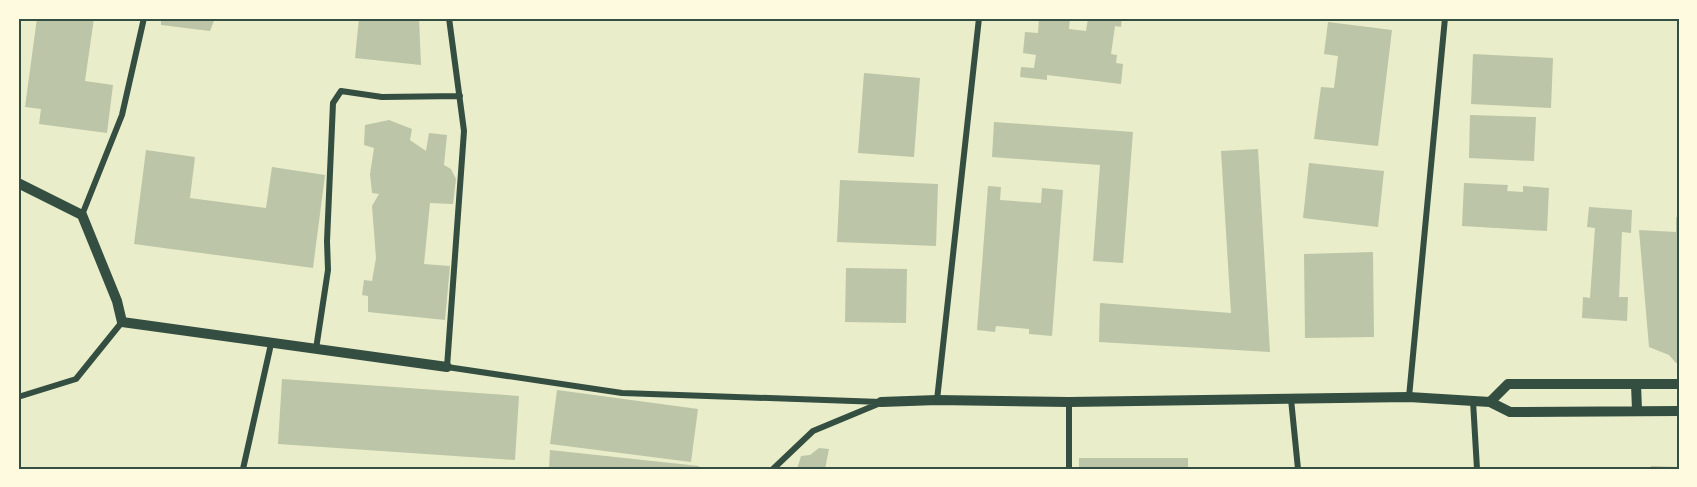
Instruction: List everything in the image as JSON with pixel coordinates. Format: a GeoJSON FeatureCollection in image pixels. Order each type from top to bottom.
{"type":"FeatureCollection","features":[{"type":"Feature","properties":{"kind":"street"},"geometry":{"type":"LineString","coordinates":[[82,216],[122,114],[144,18]]}},
{"type":"Feature","properties":{"kind":"street"},"geometry":{"type":"LineString","coordinates":[[447,367],[464,131],[448,18]]}},
{"type":"Feature","properties":{"kind":"street"},"geometry":{"type":"LineString","coordinates":[[937,400],[979,18]]}},
{"type":"Feature","properties":{"kind":"street"},"geometry":{"type":"LineString","coordinates":[[1409,397],[1445,18]]}},
{"type":"Feature","properties":{"kind":"street"},"geometry":{"type":"LineString","coordinates":[[316,350],[328,270],[327,241],[333,103],[341,91],[382,97],[460,96]]}},
{"type":"Feature","properties":{"kind":"street"},"geometry":{"type":"LineString","coordinates":[[18,183],[82,216],[117,301],[122,322]]}},
{"type":"Feature","properties":{"kind":"street"},"geometry":{"type":"LineString","coordinates":[[122,322],[622,393],[881,402],[1409,397],[1490,402],[1510,412],[1679,411]]}},
{"type":"Feature","properties":{"kind":"street"},"geometry":{"type":"LineString","coordinates":[[18,397],[76,379],[122,322]]}},
{"type":"Feature","properties":{"kind":"street"},"geometry":{"type":"LineString","coordinates":[[243,469],[271,344]]}},
{"type":"Feature","properties":{"kind":"street"},"geometry":{"type":"LineString","coordinates":[[1490,402],[1508,384],[1679,384]]}},
{"type":"Feature","properties":{"kind":"street"},"geometry":{"type":"LineString","coordinates":[[1636,384],[1637,410]]}},
{"type":"Feature","properties":{"kind":"street"},"geometry":{"type":"LineString","coordinates":[[1292,399],[1298,469]]}},
{"type":"Feature","properties":{"kind":"street"},"geometry":{"type":"LineString","coordinates":[[1473,401],[1477,469]]}},
{"type":"Feature","properties":{"kind":"street"},"geometry":{"type":"LineString","coordinates":[[773,469],[813,430],[881,402]]}},
{"type":"Feature","properties":{"kind":"street"},"geometry":{"type":"LineString","coordinates":[[1069,402],[1069,469]]}},
{"type":"Feature","properties":{"kind":"building"},"geometry":{"type":"Polygon","coordinates":[[[37,18],[94,18],[85,81],[113,85],[107,133],[39,124],[41,109],[25,107],[37,18]]]}},
{"type":"Feature","properties":{"kind":"building"},"geometry":{"type":"Polygon","coordinates":[[[161,18],[215,18],[210,31],[161,25],[161,18]]]}},
{"type":"Feature","properties":{"kind":"building"},"geometry":{"type":"Polygon","coordinates":[[[359,18],[419,18],[421,65],[355,58],[359,18]]]}},
{"type":"Feature","properties":{"kind":"building"},"geometry":{"type":"Polygon","coordinates":[[[1039,18],[1070,18],[1069,29],[1086,31],[1088,18],[1122,18],[1121,27],[1115,26],[1111,54],[1117,55],[1116,63],[1123,64],[1121,84],[1047,75],[1047,80],[1020,77],[1021,67],[1034,68],[1036,55],[1023,53],[1025,32],[1038,33],[1039,18]]]}},
{"type":"Feature","properties":{"kind":"building"},"geometry":{"type":"Polygon","coordinates":[[[1328,22],[1392,30],[1378,146],[1314,139],[1321,87],[1334,88],[1338,56],[1324,54],[1328,22]]]}},
{"type":"Feature","properties":{"kind":"building"},"geometry":{"type":"Polygon","coordinates":[[[1473,54],[1553,58],[1551,108],[1471,104],[1473,54]]]}},
{"type":"Feature","properties":{"kind":"building"},"geometry":{"type":"Polygon","coordinates":[[[864,73],[920,78],[914,157],[858,153],[864,73]]]}},
{"type":"Feature","properties":{"kind":"building"},"geometry":{"type":"Polygon","coordinates":[[[1470,115],[1536,117],[1534,161],[1469,158],[1470,115]]]}},
{"type":"Feature","properties":{"kind":"building"},"geometry":{"type":"Polygon","coordinates":[[[389,120],[412,129],[410,140],[426,151],[429,133],[447,135],[444,165],[451,169],[456,179],[453,204],[430,203],[424,264],[450,266],[445,320],[368,312],[368,296],[362,295],[364,280],[372,281],[376,258],[372,206],[379,194],[372,193],[370,174],[374,148],[364,145],[365,125],[389,120]]]}},
{"type":"Feature","properties":{"kind":"building"},"geometry":{"type":"Polygon","coordinates":[[[994,122],[1133,132],[1123,263],[1093,261],[1100,165],[992,157],[994,122]]]}},
{"type":"Feature","properties":{"kind":"building"},"geometry":{"type":"Polygon","coordinates":[[[1258,149],[1270,352],[1099,342],[1100,303],[1231,313],[1221,151],[1258,149]]]}},
{"type":"Feature","properties":{"kind":"building"},"geometry":{"type":"Polygon","coordinates":[[[146,150],[195,157],[190,198],[266,208],[272,167],[325,175],[313,268],[134,244],[146,150]]]}},
{"type":"Feature","properties":{"kind":"building"},"geometry":{"type":"Polygon","coordinates":[[[1309,163],[1384,171],[1378,227],[1303,218],[1309,163]]]}},
{"type":"Feature","properties":{"kind":"building"},"geometry":{"type":"Polygon","coordinates":[[[840,180],[938,184],[936,246],[837,242],[840,180]]]}},
{"type":"Feature","properties":{"kind":"building"},"geometry":{"type":"Polygon","coordinates":[[[1464,183],[1508,185],[1507,191],[1523,192],[1523,186],[1549,188],[1547,231],[1462,226],[1464,183]]]}},
{"type":"Feature","properties":{"kind":"building"},"geometry":{"type":"Polygon","coordinates":[[[988,186],[1001,187],[1000,200],[1041,203],[1042,188],[1063,190],[1052,336],[1029,334],[1029,329],[996,326],[995,332],[977,330],[988,186]]]}},
{"type":"Feature","properties":{"kind":"building"},"geometry":{"type":"Polygon","coordinates":[[[1589,207],[1632,210],[1631,233],[1622,232],[1619,297],[1628,297],[1627,321],[1582,318],[1583,297],[1590,298],[1595,228],[1587,227],[1589,207]]]}},
{"type":"Feature","properties":{"kind":"building"},"geometry":{"type":"Polygon","coordinates":[[[1676,217],[1679,217],[1679,364],[1669,355],[1649,347],[1639,230],[1676,232],[1676,217]]]}},
{"type":"Feature","properties":{"kind":"building"},"geometry":{"type":"Polygon","coordinates":[[[1373,252],[1374,337],[1305,338],[1304,254],[1373,252]]]}},
{"type":"Feature","properties":{"kind":"building"},"geometry":{"type":"Polygon","coordinates":[[[846,268],[907,269],[906,323],[845,322],[846,268]]]}},
{"type":"Feature","properties":{"kind":"building"},"geometry":{"type":"Polygon","coordinates":[[[282,379],[519,396],[515,460],[278,444],[282,379]]]}},
{"type":"Feature","properties":{"kind":"building"},"geometry":{"type":"Polygon","coordinates":[[[557,390],[698,409],[691,462],[550,444],[557,390]]]}},
{"type":"Feature","properties":{"kind":"building"},"geometry":{"type":"Polygon","coordinates":[[[819,448],[829,449],[825,469],[797,469],[801,456],[810,455],[819,448]]]}},
{"type":"Feature","properties":{"kind":"building"},"geometry":{"type":"Polygon","coordinates":[[[550,450],[699,466],[698,469],[549,469],[550,450]]]}},
{"type":"Feature","properties":{"kind":"building"},"geometry":{"type":"Polygon","coordinates":[[[1079,458],[1188,458],[1188,469],[1079,469],[1079,458]]]}},
{"type":"Feature","properties":{"kind":"building"},"geometry":{"type":"Polygon","coordinates":[[[1651,466],[1679,467],[1679,469],[1651,469],[1651,466]]]}}]}
